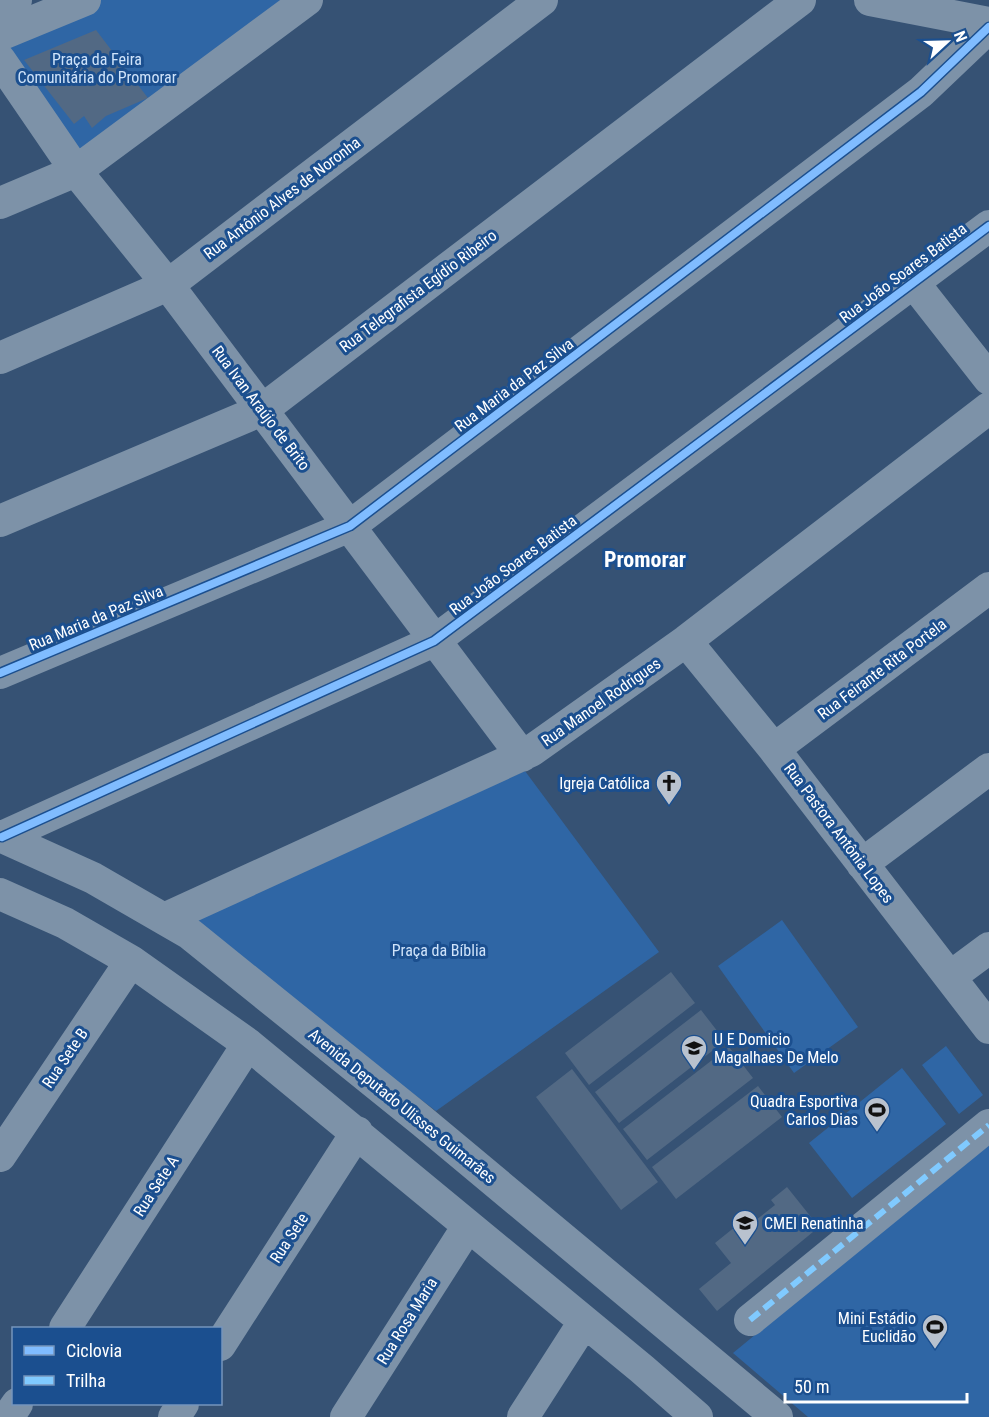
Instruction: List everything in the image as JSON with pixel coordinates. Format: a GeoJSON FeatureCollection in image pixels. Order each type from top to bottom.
{"type":"FeatureCollection","features":[{"type":"Feature","properties":{"kind":"street"},"geometry":{"type":"LineString","coordinates":[[0,7],[16,0]]}},
{"type":"Feature","properties":{"kind":"street"},"geometry":{"type":"LineString","coordinates":[[0,35],[85,0]]}},
{"type":"Feature","properties":{"kind":"street"},"geometry":{"type":"LineString","coordinates":[[0,203],[76,171],[307,0]]}},
{"type":"Feature","properties":{"kind":"street","name":"Rua Antônio Alves de Noronha"},"geometry":{"type":"LineString","coordinates":[[0,358],[168,285],[542,0]]}},
{"type":"Feature","properties":{"kind":"street","name":"Rua Telegrafista Egídio Ribeiro"},"geometry":{"type":"LineString","coordinates":[[0,521],[262,410],[800,0]]}},
{"type":"Feature","properties":{"kind":"street"},"geometry":{"type":"LineString","coordinates":[[870,0],[931,6],[989,25]]}},
{"type":"Feature","properties":{"kind":"street","name":"Rua Maria da Paz Silva"},"geometry":{"type":"LineString","coordinates":[[0,673],[350,526],[921,92],[989,25]]}},
{"type":"Feature","properties":{"kind":"street","name":"Rua Ivan Araújo de Brito"},"geometry":{"type":"LineString","coordinates":[[0,60],[76,171],[168,285],[522,756]]}},
{"type":"Feature","properties":{"kind":"street","name":"Rua João Soares Batista"},"geometry":{"type":"LineString","coordinates":[[1,836],[434,641],[989,226]]}},
{"type":"Feature","properties":{"kind":"street"},"geometry":{"type":"LineString","coordinates":[[914,282],[989,378]]}},
{"type":"Feature","properties":{"kind":"street","name":"Rua Manoel Rodrigues"},"geometry":{"type":"LineString","coordinates":[[166,918],[522,756],[686,641],[989,408]]}},
{"type":"Feature","properties":{"kind":"street","name":"Rua Feirante Rita Portela"},"geometry":{"type":"LineString","coordinates":[[774,749],[989,588]]}},
{"type":"Feature","properties":{"kind":"street","name":"Rua Pastora Antônia Lopes"},"geometry":{"type":"LineString","coordinates":[[686,641],[774,749],[989,1028]]}},
{"type":"Feature","properties":{"kind":"street"},"geometry":{"type":"LineString","coordinates":[[862,864],[989,769]]}},
{"type":"Feature","properties":{"kind":"street","name":"Avenida Deputado Ulisses Guimarães"},"geometry":{"type":"LineString","coordinates":[[1,836],[93,878],[166,918],[217,954],[422,1121],[777,1417]]}},
{"type":"Feature","properties":{"kind":"street"},"geometry":{"type":"LineString","coordinates":[[0,894],[65,923],[131,961],[248,1044],[642,1369],[695,1417]]}},
{"type":"Feature","properties":{"kind":"street"},"geometry":{"type":"LineString","coordinates":[[950,977],[989,948]]}},
{"type":"Feature","properties":{"kind":"street","name":"Rua Sete B"},"geometry":{"type":"LineString","coordinates":[[0,1156],[131,961]]}},
{"type":"Feature","properties":{"kind":"street","name":"Rua Sete A"},"geometry":{"type":"LineString","coordinates":[[66,1327],[248,1044]]}},
{"type":"Feature","properties":{"kind":"street"},"geometry":{"type":"LineString","coordinates":[[750,1320],[989,1125]]}},
{"type":"Feature","properties":{"kind":"street","name":"Rua Sete"},"geometry":{"type":"LineString","coordinates":[[222,1342],[357,1132]]}},
{"type":"Feature","properties":{"kind":"street","name":"Rua Rosa Maria"},"geometry":{"type":"LineString","coordinates":[[346,1417],[468,1226]]}},
{"type":"Feature","properties":{"kind":"street"},"geometry":{"type":"LineString","coordinates":[[523,1417],[584,1322]]}},
{"type":"Feature","properties":{"kind":"street"},"geometry":{"type":"LineString","coordinates":[[642,1369],[672,1331]]}},
{"type":"Feature","properties":{"kind":"green space","name":"Praça da Feira Comunitária do Promorar"},"geometry":{"type":"Polygon","coordinates":[[[90,0],[291,0],[77,166],[0,36],[90,0]]]}},
{"type":"Feature","properties":{"kind":"green space","name":"Praça da Bíblia"},"geometry":{"type":"Polygon","coordinates":[[[525,771],[659,952],[436,1111],[184,920],[525,771]]]}},
{"type":"Feature","properties":{"kind":"green space"},"geometry":{"type":"Polygon","coordinates":[[[782,920],[858,1027],[794,1073],[718,966],[782,920]]]}},
{"type":"Feature","properties":{"kind":"green space"},"geometry":{"type":"Polygon","coordinates":[[[946,1046],[983,1095],[959,1114],[922,1065],[946,1046]]]}},
{"type":"Feature","properties":{"kind":"green space","name":"Quadra Esportiva Carlos Dias"},"geometry":{"type":"Polygon","coordinates":[[[902,1068],[946,1124],[852,1198],[809,1143],[902,1068]]]}},
{"type":"Feature","properties":{"kind":"green space"},"geometry":{"type":"Polygon","coordinates":[[[989,1142],[989,1417],[808,1417],[733,1353],[989,1142]]]}},
{"type":"Feature","properties":{"kind":"building"},"geometry":{"type":"Polygon","coordinates":[[[96,30],[148,98],[106,116],[92,128],[84,116],[74,124],[24,60],[96,30]]]}},
{"type":"Feature","properties":{"kind":"building"},"geometry":{"type":"Polygon","coordinates":[[[671,972],[695,1003],[589,1085],[565,1053],[671,972]]]}},
{"type":"Feature","properties":{"kind":"building"},"geometry":{"type":"Polygon","coordinates":[[[701,1010],[725,1041],[619,1123],[595,1092],[701,1010]]]}},
{"type":"Feature","properties":{"kind":"building"},"geometry":{"type":"Polygon","coordinates":[[[729,1047],[753,1078],[647,1160],[623,1129],[729,1047]]]}},
{"type":"Feature","properties":{"kind":"building"},"geometry":{"type":"Polygon","coordinates":[[[572,1069],[658,1182],[621,1210],[536,1097],[572,1069]]]}},
{"type":"Feature","properties":{"kind":"building"},"geometry":{"type":"Polygon","coordinates":[[[758,1086],[782,1117],[676,1199],[652,1167],[758,1086]]]}},
{"type":"Feature","properties":{"kind":"building"},"geometry":{"type":"Polygon","coordinates":[[[787,1187],[819,1227],[717,1311],[699,1289],[731,1263],[715,1243],[751,1214],[756,1220],[775,1205],[771,1200],[787,1187]]]}},
{"type":"Feature","properties":{"kind":"marked path"},"geometry":{"type":"LineString","coordinates":[[750,1320],[989,1125]]}},
{"type":"Feature","properties":{"kind":"cycle path"},"geometry":{"type":"LineString","coordinates":[[0,673],[350,526],[921,92],[989,27]]}},
{"type":"Feature","properties":{"kind":"cycle path"},"geometry":{"type":"LineString","coordinates":[[2,837],[434,641],[989,226]]}},
{"type":"Feature","properties":{"kind":"place","name":"Igreja Católica"},"geometry":{"type":"Point","coordinates":[669,806]}},
{"type":"Feature","properties":{"kind":"place","name":"U E Domicio Magalhaes De Melo"},"geometry":{"type":"Point","coordinates":[694,1071]}},
{"type":"Feature","properties":{"kind":"place","name":"Quadra Esportiva Carlos Dias"},"geometry":{"type":"Point","coordinates":[877,1133]}},
{"type":"Feature","properties":{"kind":"place","name":"CMEI Renatinha"},"geometry":{"type":"Point","coordinates":[745,1246]}},
{"type":"Feature","properties":{"kind":"place","name":"Mini Estádio Euclidão"},"geometry":{"type":"Point","coordinates":[935,1350]}},
{"type":"Feature","properties":{"kind":"district","name":"Promorar"},"geometry":{"type":"Point","coordinates":[645,559]}}]}
